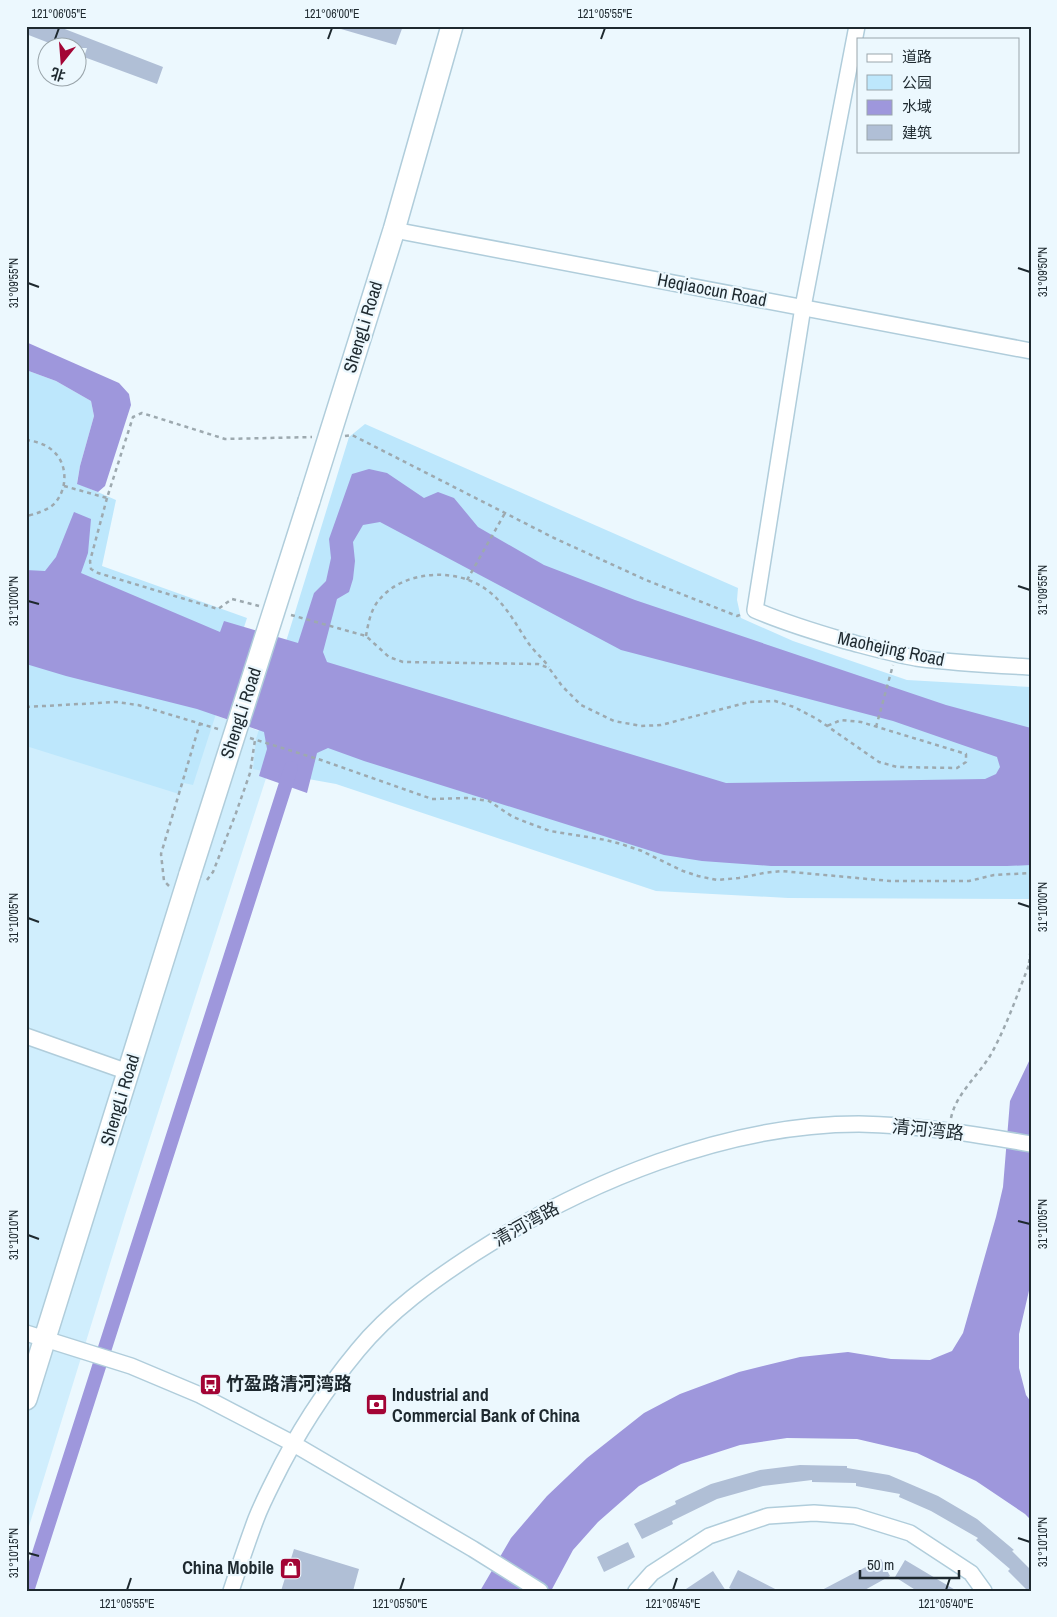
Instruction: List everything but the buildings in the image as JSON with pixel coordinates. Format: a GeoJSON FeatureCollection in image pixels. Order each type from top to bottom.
{"type":"FeatureCollection","features":[{"type":"Feature","properties":{"kind":"main road","name":"ShengLi Road"},"geometry":{"type":"LineString","coordinates":[[26,1399],[36,1336],[128,1072],[394,230],[452,26]]}},
{"type":"Feature","properties":{"kind":"street"},"geometry":{"type":"LineString","coordinates":[[755,610],[803,307],[857,26]]}},
{"type":"Feature","properties":{"kind":"street","name":"Heqiaocun Road"},"geometry":{"type":"LineString","coordinates":[[394,230],[1031,351]]}},
{"type":"Feature","properties":{"kind":"street","name":"Maohejing Road"},"geometry":{"type":"LineString","coordinates":[[755,610],[781,622],[915,658],[1031,667]]}},
{"type":"Feature","properties":{"kind":"street"},"geometry":{"type":"LineString","coordinates":[[26,1036],[128,1072]]}},
{"type":"Feature","properties":{"kind":"street","name":"清河湾路"},"geometry":{"type":"LineString","coordinates":[[230,1591],[257,1517],[292,1443],[322,1396],[358,1349],[384,1322],[420,1292],[452,1268],[508,1232],[601,1184],[683,1154],[771,1133],[859,1124],[948,1131],[1031,1144]]}},
{"type":"Feature","properties":{"kind":"street"},"geometry":{"type":"LineString","coordinates":[[36,1336],[131,1366],[200,1395],[292,1443],[473,1549],[540,1591]]}},
{"type":"Feature","properties":{"kind":"street"},"geometry":{"type":"LineString","coordinates":[[636,1591],[652,1573],[709,1536],[768,1516],[814,1513],[855,1516],[910,1534],[971,1573],[984,1591]]}},
{"type":"Feature","properties":{"kind":"path"},"geometry":{"type":"LineString","coordinates":[[261,607],[232,599],[218,609],[98,573],[91,569],[90,561],[107,498],[133,417],[142,413],[225,439],[297,437]]}},
{"type":"Feature","properties":{"kind":"path"},"geometry":{"type":"LineString","coordinates":[[352,435],[554,538],[646,580],[736,616],[755,610]]}},
{"type":"Feature","properties":{"kind":"path"},"geometry":{"type":"LineString","coordinates":[[26,440],[52,449],[62,462],[64,486],[54,505],[26,516]]}},
{"type":"Feature","properties":{"kind":"path"},"geometry":{"type":"LineString","coordinates":[[64,486],[107,498]]}},
{"type":"Feature","properties":{"kind":"path"},"geometry":{"type":"LineString","coordinates":[[466,580],[505,513]]}},
{"type":"Feature","properties":{"kind":"path"},"geometry":{"type":"LineString","coordinates":[[366,636],[369,622],[378,601],[392,589],[426,575],[448,575],[486,588],[502,603],[530,645],[562,686],[581,705],[614,721],[641,726],[661,725],[749,702],[775,701],[794,707],[828,726],[879,762],[896,767],[957,768],[966,762],[966,754],[861,722],[841,720],[828,726]]}},
{"type":"Feature","properties":{"kind":"path"},"geometry":{"type":"LineString","coordinates":[[290,615],[366,636],[389,657],[402,662],[538,664],[549,668]]}},
{"type":"Feature","properties":{"kind":"path"},"geometry":{"type":"LineString","coordinates":[[876,727],[896,654]]}},
{"type":"Feature","properties":{"kind":"path"},"geometry":{"type":"LineString","coordinates":[[26,707],[116,702],[138,705],[200,723],[161,854],[164,881],[183,897],[197,892],[213,872],[250,772],[255,740]]}},
{"type":"Feature","properties":{"kind":"path"},"geometry":{"type":"LineString","coordinates":[[268,744],[321,760],[432,799],[467,798],[489,801],[513,817],[544,828],[606,840],[642,851],[683,871],[717,880],[782,871],[890,881],[969,881],[994,875],[1031,873]]}},
{"type":"Feature","properties":{"kind":"path"},"geometry":{"type":"LineString","coordinates":[[1028,967],[1031,947]]}},
{"type":"Feature","properties":{"kind":"path"},"geometry":{"type":"LineString","coordinates":[[948,1131],[953,1106],[990,1055],[1031,960]]}},
{"type":"Feature","properties":{"kind":"shaded area"},"geometry":{"type":"Polygon","coordinates":[[[26,664],[197,709],[279,738],[126,1212],[26,1536],[26,664]]]}},
{"type":"Feature","properties":{"kind":"green space"},"geometry":{"type":"Polygon","coordinates":[[[26,370],[56,381],[91,401],[94,416],[77,483],[116,500],[102,566],[247,618],[193,785],[184,783],[179,794],[26,746],[26,370]]]}},
{"type":"Feature","properties":{"kind":"green space"},"geometry":{"type":"Polygon","coordinates":[[[365,424],[738,588],[737,600],[741,618],[793,641],[907,680],[1031,687],[1031,899],[788,898],[656,891],[336,784],[253,769],[256,739],[349,437],[365,424]]]}},
{"type":"Feature","properties":{"kind":"water"},"geometry":{"type":"Polygon","coordinates":[[[26,342],[119,383],[129,394],[131,405],[105,486],[98,492],[77,484],[94,416],[91,401],[56,381],[26,370],[26,342]]]}},
{"type":"Feature","properties":{"kind":"water"},"geometry":{"type":"Polygon","coordinates":[[[369,469],[387,473],[424,498],[438,492],[454,498],[478,527],[544,565],[635,600],[946,705],[1031,728],[1031,865],[771,866],[702,861],[664,855],[328,748],[317,753],[307,793],[259,776],[267,749],[264,732],[197,709],[26,664],[26,570],[45,571],[56,557],[74,512],[91,519],[88,553],[81,573],[220,632],[224,621],[298,643],[314,593],[326,581],[331,558],[329,539],[352,474],[369,469]],[[380,522],[363,525],[353,542],[355,561],[353,579],[349,592],[337,599],[323,652],[327,662],[726,783],[985,779],[996,774],[1000,767],[997,757],[893,721],[621,650],[380,522]]]}},
{"type":"Feature","properties":{"kind":"water"},"geometry":{"type":"Polygon","coordinates":[[[1031,1057],[1031,1282],[1019,1334],[1019,1368],[1026,1395],[1031,1402],[1031,1520],[976,1481],[917,1453],[857,1439],[787,1438],[740,1445],[681,1464],[639,1486],[598,1522],[573,1550],[551,1591],[480,1591],[511,1538],[547,1496],[587,1458],[644,1413],[680,1394],[739,1372],[800,1357],[848,1352],[891,1359],[930,1360],[952,1351],[963,1333],[1003,1187],[1010,1101],[1031,1057]]]}},
{"type":"Feature","properties":{"kind":"waterway"},"geometry":{"type":"LineString","coordinates":[[27,1591],[291,768]]}},
{"type":"Feature","properties":{"kind":"place","name":"竹盈路清河湾路"},"geometry":{"type":"Point","coordinates":[210,1384]}},
{"type":"Feature","properties":{"kind":"place","name":"Industrial and Commercial Bank of China"},"geometry":{"type":"Point","coordinates":[376,1405]}},
{"type":"Feature","properties":{"kind":"place","name":"China Mobile"},"geometry":{"type":"Point","coordinates":[290,1568]}}]}
